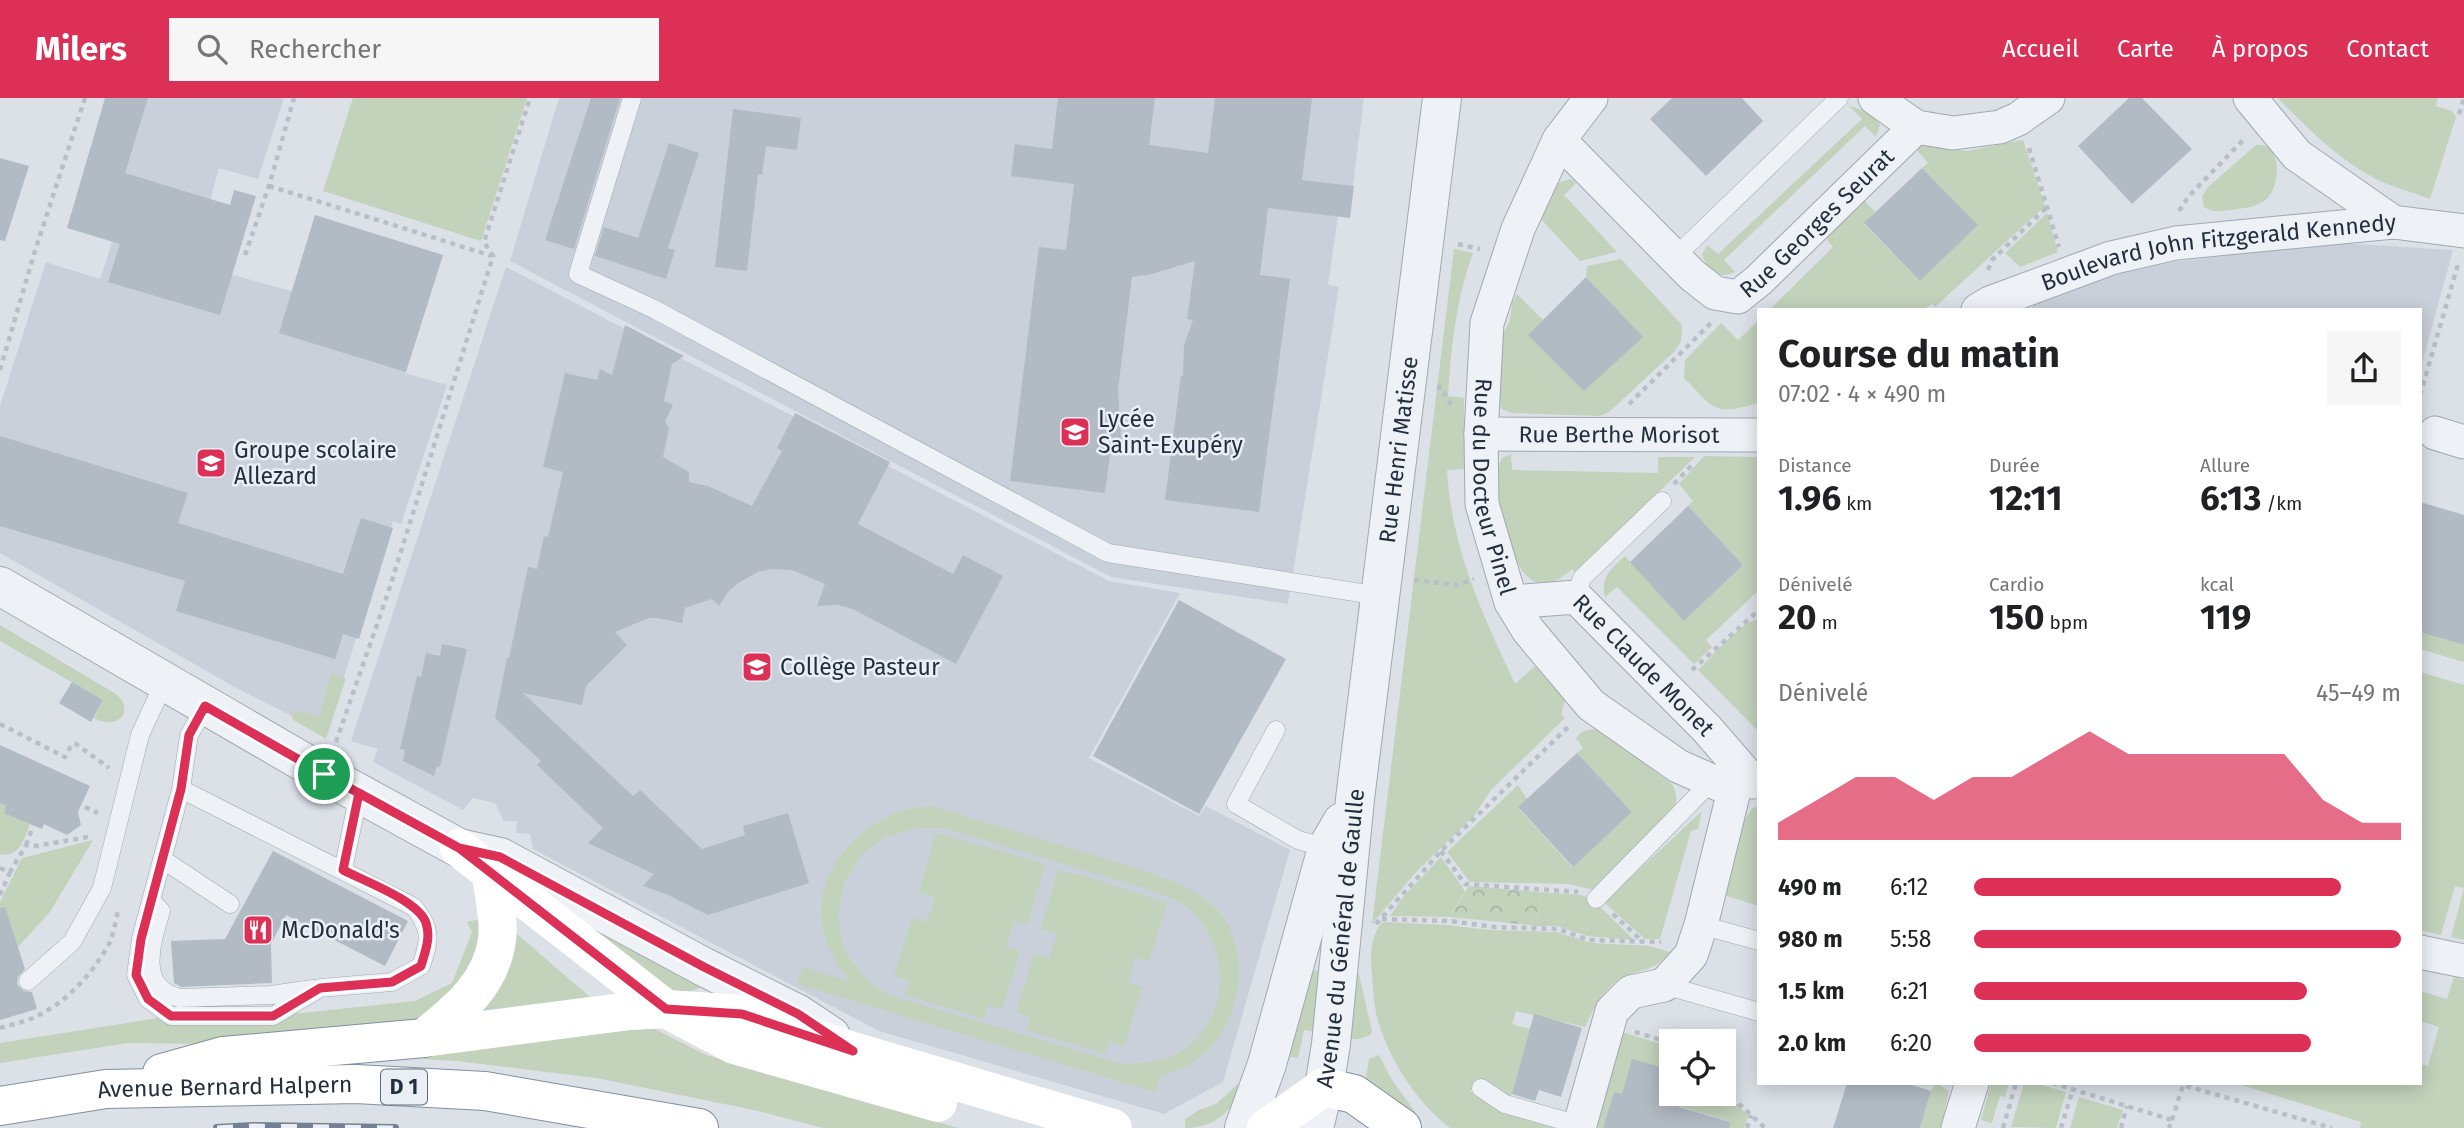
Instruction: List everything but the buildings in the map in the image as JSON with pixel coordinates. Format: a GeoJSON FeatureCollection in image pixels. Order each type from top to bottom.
{"type":"FeatureCollection","features":[{"type":"Feature","properties":{"kind":"main road"},"geometry":{"type":"LineString","coordinates":[[459,848],[666,1009],[734,1045],[1023,1128]]}},
{"type":"Feature","properties":{"kind":"main road"},"geometry":{"type":"LineString","coordinates":[[424,1038],[466,1004],[488,974],[498,938],[491,874]]}},
{"type":"Feature","properties":{"kind":"main road"},"geometry":{"type":"LineString","coordinates":[[106,1089],[223,1056],[424,1038],[629,1011],[666,1009],[742,1014],[853,1051],[1113,1128]]}},
{"type":"Feature","properties":{"kind":"main road","name":"Avenue Bernard Halpern"},"geometry":{"type":"LineString","coordinates":[[0,1106],[106,1089],[356,1084],[485,1091],[699,1128]]}},
{"type":"Feature","properties":{"kind":"main road"},"geometry":{"type":"LineString","coordinates":[[1266,1128],[1324,1087],[1354,1094],[1402,1128]]}},
{"type":"Feature","properties":{"kind":"street","name":"Rue Henri Matisse"},"geometry":{"type":"LineString","coordinates":[[1355,799],[1442,98]]}},
{"type":"Feature","properties":{"kind":"street","name":"Rue du Docteur Pinel"},"geometry":{"type":"LineString","coordinates":[[1591,98],[1559,140],[1518,229],[1488,323],[1481,434],[1482,504],[1511,602],[1528,630],[1591,705],[1678,765],[1739,783]]}},
{"type":"Feature","properties":{"kind":"street"},"geometry":{"type":"LineString","coordinates":[[1875,98],[1916,127],[1953,133],[2000,127],[2018,120],[2048,98]]}},
{"type":"Feature","properties":{"kind":"street"},"geometry":{"type":"LineString","coordinates":[[2252,113],[2297,155],[2393,222]]}},
{"type":"Feature","properties":{"kind":"street","name":"Rue Georges Seurat"},"geometry":{"type":"LineString","coordinates":[[1559,140],[1692,275],[1715,293],[1738,297],[1759,280],[1916,127]]}},
{"type":"Feature","properties":{"kind":"street","name":"Boulevard John Fitzgerald Kennedy"},"geometry":{"type":"LineString","coordinates":[[1981,308],[2111,258],[2176,243],[2393,222],[2462,245]]}},
{"type":"Feature","properties":{"kind":"street","name":"Rue Berthe Morisot"},"geometry":{"type":"LineString","coordinates":[[1481,434],[1757,435]]}},
{"type":"Feature","properties":{"kind":"street"},"geometry":{"type":"LineString","coordinates":[[0,586],[164,683],[459,848],[500,857],[704,967],[798,1014],[853,1051]]}},
{"type":"Feature","properties":{"kind":"street","name":"Rue Claude Monet"},"geometry":{"type":"LineString","coordinates":[[1511,602],[1576,597],[1707,729],[1739,783]]}},
{"type":"Feature","properties":{"kind":"street"},"geometry":{"type":"LineString","coordinates":[[1579,1127],[1612,1011],[1631,992],[1664,985],[1696,940],[1739,783]]}},
{"type":"Feature","properties":{"kind":"street","name":"Avenue du Général de Gaulle"},"geometry":{"type":"LineString","coordinates":[[1244,1128],[1267,1064],[1327,848],[1355,799]]}},
{"type":"Feature","properties":{"kind":"street","name":"Avenue du Général de Gaulle"},"geometry":{"type":"LineString","coordinates":[[1314,1128],[1324,1087],[1355,799]]}},
{"type":"Feature","properties":{"kind":"street"},"geometry":{"type":"LineString","coordinates":[[2422,952],[2464,961]]}},
{"type":"Feature","properties":{"kind":"street"},"geometry":{"type":"LineString","coordinates":[[1958,1128],[1971,1085]]}},
{"type":"Feature","properties":{"kind":"lane"},"geometry":{"type":"LineString","coordinates":[[632,98],[578,274],[664,315],[1108,553],[1380,596]]}},
{"type":"Feature","properties":{"kind":"lane"},"geometry":{"type":"LineString","coordinates":[[1675,257],[1839,98]]}},
{"type":"Feature","properties":{"kind":"lane"},"geometry":{"type":"LineString","coordinates":[[1576,597],[1582,579],[1662,501]]}},
{"type":"Feature","properties":{"kind":"lane"},"geometry":{"type":"LineString","coordinates":[[28,981],[72,942],[102,888],[140,735],[164,683]]}},
{"type":"Feature","properties":{"kind":"lane"},"geometry":{"type":"LineString","coordinates":[[181,789],[414,907],[426,922],[428,945],[421,966],[392,982],[320,988],[273,1016],[171,1016],[148,999],[136,975],[141,939],[181,789],[189,735],[205,706]]}},
{"type":"Feature","properties":{"kind":"lane"},"geometry":{"type":"LineString","coordinates":[[1276,730],[1236,804],[1298,840],[1327,848]]}},
{"type":"Feature","properties":{"kind":"lane"},"geometry":{"type":"LineString","coordinates":[[1596,898],[1739,783]]}},
{"type":"Feature","properties":{"kind":"lane"},"geometry":{"type":"LineString","coordinates":[[343,870],[359,793]]}},
{"type":"Feature","properties":{"kind":"lane"},"geometry":{"type":"LineString","coordinates":[[162,859],[230,904]]}},
{"type":"Feature","properties":{"kind":"lane"},"geometry":{"type":"LineString","coordinates":[[1696,940],[1757,942]]}},
{"type":"Feature","properties":{"kind":"lane"},"geometry":{"type":"LineString","coordinates":[[1664,985],[1757,1011]]}},
{"type":"Feature","properties":{"kind":"lane"},"geometry":{"type":"LineString","coordinates":[[1481,1088],[1505,1104],[1579,1127]]}},
{"type":"Feature","properties":{"kind":"path"},"geometry":{"type":"LineString","coordinates":[[0,370],[34,254],[85,98]]}},
{"type":"Feature","properties":{"kind":"path"},"geometry":{"type":"LineString","coordinates":[[245,255],[269,186],[294,98]]}},
{"type":"Feature","properties":{"kind":"path"},"geometry":{"type":"LineString","coordinates":[[493,256],[484,242],[530,98]]}},
{"type":"Feature","properties":{"kind":"path"},"geometry":{"type":"LineString","coordinates":[[2459,114],[2464,98]]}},
{"type":"Feature","properties":{"kind":"path"},"geometry":{"type":"LineString","coordinates":[[2172,220],[2252,113]]}},
{"type":"Feature","properties":{"kind":"path"},"geometry":{"type":"LineString","coordinates":[[2029,146],[2062,257]]}},
{"type":"Feature","properties":{"kind":"path"},"geometry":{"type":"LineString","coordinates":[[269,186],[493,256]]}},
{"type":"Feature","properties":{"kind":"path"},"geometry":{"type":"LineString","coordinates":[[1988,272],[1993,259],[2047,207]]}},
{"type":"Feature","properties":{"kind":"path"},"geometry":{"type":"LineString","coordinates":[[2422,388],[2462,245]]}},
{"type":"Feature","properties":{"kind":"path"},"geometry":{"type":"LineString","coordinates":[[324,774],[388,593],[493,256]]}},
{"type":"Feature","properties":{"kind":"path"},"geometry":{"type":"LineString","coordinates":[[1623,410],[1715,319]]}},
{"type":"Feature","properties":{"kind":"path"},"geometry":{"type":"LineString","coordinates":[[1433,387],[1443,388],[1446,398],[1454,407]]}},
{"type":"Feature","properties":{"kind":"path"},"geometry":{"type":"LineString","coordinates":[[1681,492],[1674,484],[1693,464]]}},
{"type":"Feature","properties":{"kind":"path"},"geometry":{"type":"LineString","coordinates":[[1419,580],[1458,584],[1501,568]]}},
{"type":"Feature","properties":{"kind":"path"},"geometry":{"type":"LineString","coordinates":[[1691,671],[1757,612]]}},
{"type":"Feature","properties":{"kind":"path"},"geometry":{"type":"LineString","coordinates":[[1374,926],[1441,851],[1591,705]]}},
{"type":"Feature","properties":{"kind":"path"},"geometry":{"type":"LineString","coordinates":[[0,724],[65,757],[72,744],[76,744],[108,766],[109,776]]}},
{"type":"Feature","properties":{"kind":"path"},"geometry":{"type":"LineString","coordinates":[[85,807],[98,814],[102,801]]}},
{"type":"Feature","properties":{"kind":"path"},"geometry":{"type":"LineString","coordinates":[[0,895],[33,826]]}},
{"type":"Feature","properties":{"kind":"path"},"geometry":{"type":"LineString","coordinates":[[26,845],[36,846],[101,834],[114,837]]}},
{"type":"Feature","properties":{"kind":"path"},"geometry":{"type":"LineString","coordinates":[[1441,851],[1465,884],[1589,893],[1642,941]]}},
{"type":"Feature","properties":{"kind":"path"},"geometry":{"type":"LineString","coordinates":[[0,868],[10,872]]}},
{"type":"Feature","properties":{"kind":"path"},"geometry":{"type":"LineString","coordinates":[[1381,919],[1558,929],[1589,940],[1696,940]]}},
{"type":"Feature","properties":{"kind":"path"},"geometry":{"type":"LineString","coordinates":[[2003,1128],[2015,1085]]}},
{"type":"Feature","properties":{"kind":"path"},"geometry":{"type":"LineString","coordinates":[[2059,1085],[2172,1119]]}},
{"type":"Feature","properties":{"kind":"path"},"geometry":{"type":"LineString","coordinates":[[2169,1128],[2182,1085]]}},
{"type":"Feature","properties":{"kind":"path"},"geometry":{"type":"LineString","coordinates":[[2185,1085],[2332,1128]]}},
{"type":"Feature","properties":{"kind":"path"},"geometry":{"type":"LineString","coordinates":[[2061,1128],[2073,1089]]}},
{"type":"Feature","properties":{"kind":"path"},"geometry":{"type":"LineString","coordinates":[[1736,1101],[1765,1128]]}},
{"type":"Feature","properties":{"kind":"path"},"geometry":{"type":"LineString","coordinates":[[2121,1128],[2127,1106]]}},
{"type":"Feature","properties":{"kind":"path"},"geometry":{"type":"LineString","coordinates":[[1747,1128],[1751,1115]]}},
{"type":"Feature","properties":{"kind":"shaded area","name":"Groupe scolaire Allezard"},"geometry":{"type":"Polygon","coordinates":[[[109,98],[284,98],[258,179],[219,168],[210,201],[230,274],[294,292],[441,256],[405,373],[447,385],[401,524],[393,521],[326,734],[231,685],[0,553],[0,406],[46,262],[100,279],[112,242],[109,98]]]}},
{"type":"Feature","properties":{"kind":"shaded area","name":"Lycée Saint-Exupéry"},"geometry":{"type":"Polygon","coordinates":[[[559,98],[1364,98],[1349,217],[1338,216],[1328,285],[1339,287],[1288,604],[1111,577],[510,261],[559,98]]]}},
{"type":"Feature","properties":{"kind":"shaded area"},"geometry":{"type":"Polygon","coordinates":[[[2339,243],[2453,250],[2422,364],[2422,308],[2032,308],[2035,301],[2120,274],[2173,262],[2339,243]]]}},
{"type":"Feature","properties":{"kind":"shaded area","name":"Collège Pasteur"},"geometry":{"type":"Polygon","coordinates":[[[506,267],[1109,581],[1180,593],[1089,758],[1199,816],[1206,806],[1290,850],[1223,1082],[1164,1114],[879,1031],[533,849],[530,834],[516,833],[517,821],[504,821],[495,803],[473,798],[463,810],[373,762],[378,749],[351,741],[506,267]]]}},
{"type":"Feature","properties":{"kind":"green space"},"geometry":{"type":"Polygon","coordinates":[[[353,98],[527,98],[481,241],[323,191],[353,98]]]}},
{"type":"Feature","properties":{"kind":"green space"},"geometry":{"type":"Polygon","coordinates":[[[2278,98],[2438,98],[2436,106],[2452,111],[2456,117],[2430,199],[2387,184],[2360,170],[2323,142],[2278,98]]]}},
{"type":"Feature","properties":{"kind":"green space"},"geometry":{"type":"Polygon","coordinates":[[[1849,106],[1875,118],[1880,125],[1876,137],[1865,126],[1724,260],[1735,272],[1724,275],[1711,270],[1702,255],[1707,245],[1718,254],[1862,119],[1849,106]]]}},
{"type":"Feature","properties":{"kind":"green space"},"geometry":{"type":"Polygon","coordinates":[[[2023,140],[2045,206],[1935,307],[1932,304],[1925,308],[1771,308],[1833,247],[1823,235],[1861,197],[1875,212],[1864,224],[1920,281],[1978,225],[1922,168],[1928,163],[1916,149],[1919,145],[1967,151],[2023,140]]]}},
{"type":"Feature","properties":{"kind":"green space"},"geometry":{"type":"Polygon","coordinates":[[[2256,145],[2265,146],[2275,158],[2276,178],[2270,195],[2264,201],[2248,207],[2217,211],[2204,207],[2202,197],[2207,188],[2256,145]]]}},
{"type":"Feature","properties":{"kind":"green space"},"geometry":{"type":"Polygon","coordinates":[[[1570,179],[1576,183],[1564,195],[1617,252],[1580,261],[1541,219],[1558,183],[1570,179]]]}},
{"type":"Feature","properties":{"kind":"green space"},"geometry":{"type":"Polygon","coordinates":[[[2047,213],[2058,252],[2020,267],[2005,253],[2047,213]]]}},
{"type":"Feature","properties":{"kind":"green space"},"geometry":{"type":"Polygon","coordinates":[[[1454,249],[1473,253],[1455,323],[1448,396],[1464,398],[1464,469],[1447,470],[1455,527],[1470,580],[1515,684],[1535,666],[1565,700],[1561,715],[1565,718],[1491,790],[1473,817],[1417,871],[1372,924],[1454,249]]]}},
{"type":"Feature","properties":{"kind":"green space"},"geometry":{"type":"Polygon","coordinates":[[[1621,259],[1682,325],[1681,341],[1674,352],[1609,412],[1600,416],[1512,413],[1502,409],[1498,402],[1500,350],[1510,321],[1512,303],[1517,294],[1543,320],[1529,334],[1642,337],[1586,277],[1587,266],[1621,259]]]}},
{"type":"Feature","properties":{"kind":"green space"},"geometry":{"type":"Polygon","coordinates":[[[1757,322],[1757,403],[1723,409],[1709,403],[1684,378],[1685,360],[1721,323],[1738,340],[1757,322]]]}},
{"type":"Feature","properties":{"kind":"green space"},"geometry":{"type":"Polygon","coordinates":[[[1511,454],[1512,470],[1658,473],[1658,457],[1695,457],[1576,572],[1572,569],[1558,579],[1546,583],[1535,582],[1527,576],[1509,542],[1497,484],[1502,458],[1511,454]]]}},
{"type":"Feature","properties":{"kind":"green space"},"geometry":{"type":"Polygon","coordinates":[[[1704,456],[1757,457],[1757,592],[1706,640],[1712,647],[1694,664],[1617,587],[1605,597],[1604,590],[1605,579],[1611,569],[1625,556],[1685,620],[1743,565],[1688,506],[1693,501],[1679,484],[1704,456]]]}},
{"type":"Feature","properties":{"kind":"green space"},"geometry":{"type":"Polygon","coordinates":[[[1757,619],[1757,730],[1698,670],[1734,633],[1757,619]]]}},
{"type":"Feature","properties":{"kind":"green space"},"geometry":{"type":"Polygon","coordinates":[[[0,625],[116,694],[124,707],[121,717],[110,722],[94,718],[103,700],[0,641],[0,625]]]}},
{"type":"Feature","properties":{"kind":"green space"},"geometry":{"type":"Polygon","coordinates":[[[2422,633],[2464,645],[2464,662],[2422,650],[2422,633]]]}},
{"type":"Feature","properties":{"kind":"green space"},"geometry":{"type":"Polygon","coordinates":[[[2422,673],[2464,685],[2464,888],[2455,886],[2441,935],[2422,930],[2422,673]]]}},
{"type":"Feature","properties":{"kind":"green space"},"geometry":{"type":"Polygon","coordinates":[[[331,674],[346,678],[326,739],[292,719],[295,711],[319,717],[331,674]]]}},
{"type":"Feature","properties":{"kind":"green space"},"geometry":{"type":"Polygon","coordinates":[[[1596,729],[1672,784],[1676,798],[1673,813],[1594,890],[1569,884],[1470,882],[1447,852],[1518,785],[1527,799],[1518,808],[1572,867],[1632,812],[1577,753],[1583,748],[1576,738],[1583,731],[1596,729]]]}},
{"type":"Feature","properties":{"kind":"green space"},"geometry":{"type":"Polygon","coordinates":[[[0,803],[32,818],[22,844],[7,855],[0,854],[0,803]]]}},
{"type":"Feature","properties":{"kind":"green space"},"geometry":{"type":"Polygon","coordinates":[[[932,806],[1155,874],[1206,900],[1225,920],[1234,938],[1238,958],[1236,999],[1220,1036],[1197,1060],[1160,1076],[1155,1092],[797,984],[803,967],[848,981],[834,957],[821,921],[827,880],[843,852],[880,820],[899,811],[932,806]],[[916,828],[885,837],[861,855],[844,883],[838,915],[841,940],[850,959],[869,982],[889,995],[1122,1064],[1169,1058],[1194,1041],[1208,1023],[1217,1003],[1220,981],[1218,959],[1211,938],[1198,919],[1181,903],[1151,890],[943,828],[916,828]]]}},
{"type":"Feature","properties":{"kind":"green space"},"geometry":{"type":"Polygon","coordinates":[[[1757,807],[1757,905],[1720,894],[1742,825],[1752,808],[1757,807]]]}},
{"type":"Feature","properties":{"kind":"green space"},"geometry":{"type":"Polygon","coordinates":[[[1702,811],[1698,829],[1691,831],[1660,939],[1645,939],[1604,902],[1702,811]]]}},
{"type":"Feature","properties":{"kind":"green space"},"geometry":{"type":"Polygon","coordinates":[[[936,833],[1045,866],[1027,925],[1014,921],[1006,946],[1020,951],[1002,1009],[988,1005],[984,1019],[905,995],[909,981],[894,976],[912,918],[927,922],[935,897],[919,892],[936,833]]]}},
{"type":"Feature","properties":{"kind":"green space"},"geometry":{"type":"Polygon","coordinates":[[[93,840],[50,912],[18,947],[0,951],[0,902],[22,858],[93,840]]]}},
{"type":"Feature","properties":{"kind":"green space"},"geometry":{"type":"Polygon","coordinates":[[[1441,857],[1465,891],[1450,917],[1390,916],[1404,896],[1441,857]]]}},
{"type":"Feature","properties":{"kind":"green space"},"geometry":{"type":"Polygon","coordinates":[[[1058,870],[1075,875],[1076,873],[1167,903],[1149,961],[1135,957],[1128,982],[1142,987],[1124,1046],[1109,1041],[1105,1054],[1027,1030],[1031,1018],[1016,1013],[1034,954],[1049,959],[1057,934],[1041,929],[1058,870]]]}},
{"type":"Feature","properties":{"kind":"green space"},"geometry":{"type":"Polygon","coordinates":[[[1469,886],[1540,892],[1538,926],[1450,917],[1469,886]]]}},
{"type":"Feature","properties":{"kind":"green space"},"geometry":{"type":"Polygon","coordinates":[[[2464,888],[2464,940],[2451,937],[2464,888]]]}},
{"type":"Feature","properties":{"kind":"green space"},"geometry":{"type":"Polygon","coordinates":[[[1540,892],[1581,895],[1592,899],[1634,940],[1587,936],[1557,926],[1538,926],[1540,892]]]}},
{"type":"Feature","properties":{"kind":"green space"},"geometry":{"type":"Polygon","coordinates":[[[480,919],[487,937],[469,979],[422,1018],[202,1044],[128,1043],[0,1063],[0,1043],[171,1016],[273,1016],[415,1001],[452,983],[472,932],[467,922],[480,919]]]}},
{"type":"Feature","properties":{"kind":"green space"},"geometry":{"type":"Polygon","coordinates":[[[1381,923],[1556,932],[1592,943],[1650,946],[1670,952],[1659,963],[1622,978],[1610,987],[1595,1006],[1585,1027],[1516,1011],[1512,1024],[1530,1029],[1511,1097],[1485,1079],[1470,1091],[1496,1109],[1553,1126],[1552,1128],[1450,1128],[1417,1095],[1399,1069],[1378,1021],[1373,994],[1371,954],[1377,929],[1381,923]]]}},
{"type":"Feature","properties":{"kind":"green space"},"geometry":{"type":"Polygon","coordinates":[[[510,928],[590,997],[479,1011],[510,928]]]}},
{"type":"Feature","properties":{"kind":"green space"},"geometry":{"type":"Polygon","coordinates":[[[600,931],[701,985],[690,991],[654,991],[593,940],[600,931]]]}},
{"type":"Feature","properties":{"kind":"green space"},"geometry":{"type":"Polygon","coordinates":[[[1355,971],[1359,974],[1372,1032],[1369,1036],[1347,1039],[1355,971]]]}},
{"type":"Feature","properties":{"kind":"green space"},"geometry":{"type":"Polygon","coordinates":[[[1311,972],[1321,972],[1317,1032],[1304,1030],[1298,1058],[1284,1056],[1311,972]]]}},
{"type":"Feature","properties":{"kind":"green space"},"geometry":{"type":"Polygon","coordinates":[[[2454,977],[2464,980],[2464,1128],[2360,1128],[2361,1122],[2241,1085],[2422,1085],[2422,1064],[2428,1066],[2439,1027],[2422,1022],[2422,992],[2447,999],[2454,977]]]}},
{"type":"Feature","properties":{"kind":"green space"},"geometry":{"type":"Polygon","coordinates":[[[653,1028],[706,1055],[958,1128],[823,1128],[754,1110],[596,1078],[423,1059],[422,1052],[653,1028]]]}},
{"type":"Feature","properties":{"kind":"green space"},"geometry":{"type":"Polygon","coordinates":[[[1622,1032],[1659,1043],[1659,1067],[1632,1060],[1622,1094],[1614,1092],[1603,1128],[1594,1128],[1622,1032]]]}},
{"type":"Feature","properties":{"kind":"green space"},"geometry":{"type":"Polygon","coordinates":[[[1379,1055],[1392,1080],[1416,1113],[1414,1115],[1365,1084],[1369,1059],[1379,1055]]]}},
{"type":"Feature","properties":{"kind":"green space"},"geometry":{"type":"Polygon","coordinates":[[[1238,1084],[1244,1084],[1240,1094],[1222,1116],[1205,1125],[1185,1128],[1185,1119],[1216,1104],[1238,1084]]]}},
{"type":"Feature","properties":{"kind":"green space"},"geometry":{"type":"Polygon","coordinates":[[[1935,1085],[1939,1085],[1949,1091],[1941,1128],[1920,1128],[1935,1085]]]}},
{"type":"Feature","properties":{"kind":"green space"},"geometry":{"type":"Polygon","coordinates":[[[1990,1085],[2008,1085],[2005,1097],[2000,1096],[1992,1123],[1981,1120],[1990,1085]]]}},
{"type":"Feature","properties":{"kind":"green space"},"geometry":{"type":"Polygon","coordinates":[[[2023,1085],[2042,1085],[2066,1092],[2056,1128],[2011,1127],[2023,1085]]]}},
{"type":"Feature","properties":{"kind":"green space"},"geometry":{"type":"Polygon","coordinates":[[[2079,1097],[2123,1110],[2117,1128],[2070,1128],[2079,1097]]]}},
{"type":"Feature","properties":{"kind":"green space"},"geometry":{"type":"Polygon","coordinates":[[[1736,1104],[1748,1116],[1744,1128],[1726,1128],[1728,1121],[1679,1106],[1736,1106],[1736,1104]]]}},
{"type":"Feature","properties":{"kind":"railway"},"geometry":{"type":"LineString","coordinates":[[217,1128],[395,1128]]}},
{"type":"Feature","properties":{"kind":"place","name":"Lycée Saint-Exupéry"},"geometry":{"type":"Point","coordinates":[1075,432]}},
{"type":"Feature","properties":{"kind":"place","name":"Groupe scolaire Allezard"},"geometry":{"type":"Point","coordinates":[211,463]}},
{"type":"Feature","properties":{"kind":"place","name":"Collège Pasteur"},"geometry":{"type":"Point","coordinates":[757,667]}},
{"type":"Feature","properties":{"kind":"place","name":"McDonald's"},"geometry":{"type":"Point","coordinates":[258,930]}},
{"type":"Feature","properties":{"kind":"route"},"geometry":{"type":"LineString","coordinates":[[324,774],[205,706],[189,735],[186,768],[141,939],[136,975],[148,999],[171,1016],[273,1016],[320,988],[392,982],[421,966],[428,945],[426,922],[414,907],[343,870],[359,793],[459,848],[666,1009],[742,1014],[853,1051],[798,1014],[704,967],[500,857],[459,848],[437,836],[359,793],[324,774]]}}]}
